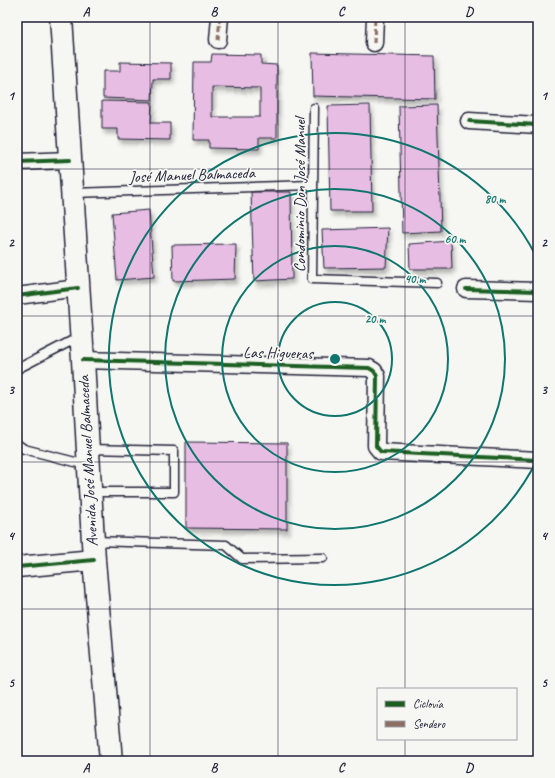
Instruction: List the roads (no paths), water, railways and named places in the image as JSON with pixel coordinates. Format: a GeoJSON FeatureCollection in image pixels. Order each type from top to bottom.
{"type":"FeatureCollection","features":[{"type":"Feature","properties":{"kind":"main road","name":"Avenida José Manuel Balmaceda"},"geometry":{"type":"LineString","coordinates":[[61,17],[83,360],[93,551],[111,761]]}},
{"type":"Feature","properties":{"kind":"street"},"geometry":{"type":"LineString","coordinates":[[218,40],[220,17]]}},
{"type":"Feature","properties":{"kind":"street"},"geometry":{"type":"LineString","coordinates":[[374,43],[376,17]]}},
{"type":"Feature","properties":{"kind":"street"},"geometry":{"type":"LineString","coordinates":[[469,121],[538,125]]}},
{"type":"Feature","properties":{"kind":"street"},"geometry":{"type":"LineString","coordinates":[[17,162],[70,160]]}},
{"type":"Feature","properties":{"kind":"street"},"geometry":{"type":"LineString","coordinates":[[17,296],[78,288]]}},
{"type":"Feature","properties":{"kind":"street"},"geometry":{"type":"LineString","coordinates":[[466,289],[538,291]]}},
{"type":"Feature","properties":{"kind":"street","name":"Las Higueras"},"geometry":{"type":"LineString","coordinates":[[83,360],[369,368],[377,376],[376,446],[381,452],[538,460]]}},
{"type":"Feature","properties":{"kind":"street"},"geometry":{"type":"LineString","coordinates":[[17,567],[93,551]]}},
{"type":"Feature","properties":{"kind":"lane","name":"Condominio Don José Manuel"},"geometry":{"type":"LineString","coordinates":[[314,108],[312,278],[438,283]]}},
{"type":"Feature","properties":{"kind":"lane","name":"José Manuel Balmaceda"},"geometry":{"type":"LineString","coordinates":[[72,193],[312,185]]}},
{"type":"Feature","properties":{"kind":"lane"},"geometry":{"type":"LineString","coordinates":[[17,369],[81,336]]}},
{"type":"Feature","properties":{"kind":"lane"},"geometry":{"type":"LineString","coordinates":[[17,444],[24,449],[88,457],[174,451],[174,492],[90,492]]}},
{"type":"Feature","properties":{"kind":"lane"},"geometry":{"type":"LineString","coordinates":[[93,551],[226,545],[242,559],[323,558]]}}]}
